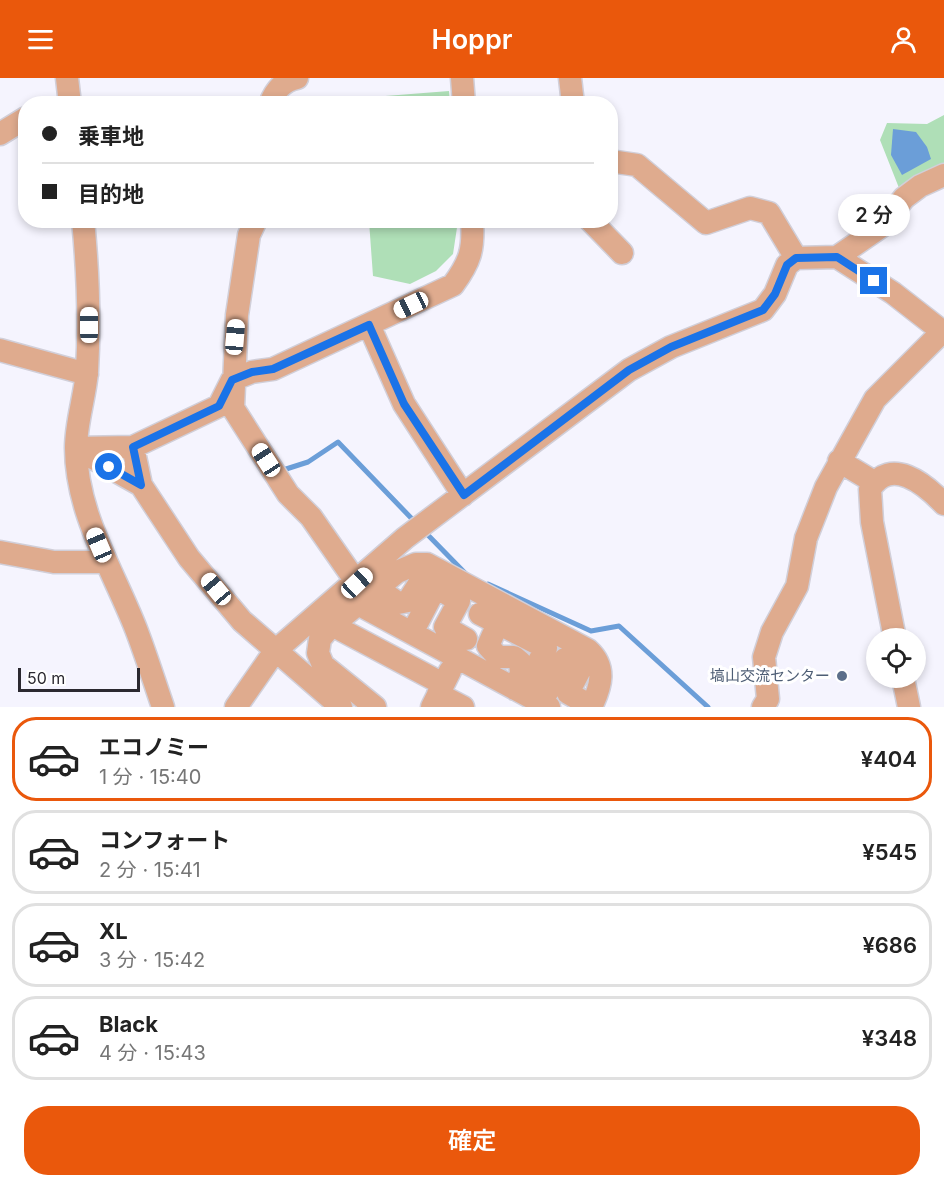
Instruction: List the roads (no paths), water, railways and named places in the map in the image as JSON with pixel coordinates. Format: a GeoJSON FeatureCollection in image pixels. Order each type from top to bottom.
{"type":"FeatureCollection","features":[{"type":"Feature","properties":{"kind":"street"},"geometry":{"type":"LineString","coordinates":[[67,78],[69,96]]}},
{"type":"Feature","properties":{"kind":"street"},"geometry":{"type":"LineString","coordinates":[[273,96],[275,91],[290,79],[297,78]]}},
{"type":"Feature","properties":{"kind":"street"},"geometry":{"type":"LineString","coordinates":[[462,78],[463,96]]}},
{"type":"Feature","properties":{"kind":"street"},"geometry":{"type":"LineString","coordinates":[[570,78],[572,96]]}},
{"type":"Feature","properties":{"kind":"street"},"geometry":{"type":"LineString","coordinates":[[0,134],[18,123]]}},
{"type":"Feature","properties":{"kind":"street"},"geometry":{"type":"LineString","coordinates":[[618,161],[637,165],[706,223],[750,208],[768,213],[796,258]]}},
{"type":"Feature","properties":{"kind":"street"},"geometry":{"type":"LineString","coordinates":[[375,707],[329,672],[320,660],[320,639],[364,592],[405,538],[629,370],[671,347],[763,310],[775,294],[787,265],[796,258],[837,257],[882,226],[904,198],[920,186],[944,175]]}},
{"type":"Feature","properties":{"kind":"street"},"geometry":{"type":"LineString","coordinates":[[84,228],[90,290],[87,374],[76,448],[83,499],[106,562],[136,629],[163,707]]}},
{"type":"Feature","properties":{"kind":"street"},"geometry":{"type":"LineString","coordinates":[[252,228],[249,235],[237,315],[232,380],[233,408],[288,494],[311,517],[364,592],[412,633],[462,648]]}},
{"type":"Feature","properties":{"kind":"street"},"geometry":{"type":"LineString","coordinates":[[76,448],[133,447],[219,406],[232,380],[252,372],[273,369],[453,285],[468,264],[473,241],[472,228]]}},
{"type":"Feature","properties":{"kind":"street"},"geometry":{"type":"LineString","coordinates":[[598,228],[622,253]]}},
{"type":"Feature","properties":{"kind":"street"},"geometry":{"type":"LineString","coordinates":[[763,707],[768,699],[764,657],[766,649],[772,632],[798,586],[806,538],[839,461],[875,399],[940,341],[893,293],[837,257]]}},
{"type":"Feature","properties":{"kind":"street"},"geometry":{"type":"LineString","coordinates":[[369,325],[404,404],[464,495]]}},
{"type":"Feature","properties":{"kind":"street"},"geometry":{"type":"LineString","coordinates":[[0,350],[87,374]]}},
{"type":"Feature","properties":{"kind":"street"},"geometry":{"type":"LineString","coordinates":[[133,447],[141,485],[189,558],[242,621],[341,707]]}},
{"type":"Feature","properties":{"kind":"street"},"geometry":{"type":"LineString","coordinates":[[76,448],[141,485]]}},
{"type":"Feature","properties":{"kind":"street"},"geometry":{"type":"LineString","coordinates":[[839,461],[874,482]]}},
{"type":"Feature","properties":{"kind":"street"},"geometry":{"type":"LineString","coordinates":[[893,628],[869,502],[870,489],[874,482],[896,474],[906,475],[920,481],[944,504]]}},
{"type":"Feature","properties":{"kind":"street"},"geometry":{"type":"LineString","coordinates":[[0,552],[54,562],[106,562]]}},
{"type":"Feature","properties":{"kind":"street"},"geometry":{"type":"LineString","coordinates":[[236,707],[275,651],[364,592],[397,572],[416,564],[427,564],[439,582],[459,601],[445,627],[462,648],[533,697]]}},
{"type":"Feature","properties":{"kind":"street"},"geometry":{"type":"LineString","coordinates":[[439,582],[569,651],[592,654],[599,667],[601,687],[591,706]]}},
{"type":"Feature","properties":{"kind":"street"},"geometry":{"type":"LineString","coordinates":[[412,633],[439,582]]}},
{"type":"Feature","properties":{"kind":"street"},"geometry":{"type":"LineString","coordinates":[[438,695],[462,648],[493,610]]}},
{"type":"Feature","properties":{"kind":"street"},"geometry":{"type":"LineString","coordinates":[[493,610],[488,646],[498,657],[514,657],[520,662],[521,674],[533,697]]}},
{"type":"Feature","properties":{"kind":"street"},"geometry":{"type":"LineString","coordinates":[[332,625],[438,695],[463,707]]}},
{"type":"Feature","properties":{"kind":"street"},"geometry":{"type":"LineString","coordinates":[[533,697],[532,674],[546,648],[534,632]]}},
{"type":"Feature","properties":{"kind":"street"},"geometry":{"type":"LineString","coordinates":[[533,697],[569,651]]}},
{"type":"Feature","properties":{"kind":"street"},"geometry":{"type":"LineString","coordinates":[[905,688],[909,707]]}},
{"type":"Feature","properties":{"kind":"water"},"geometry":{"type":"Polygon","coordinates":[[[893,129],[916,132],[927,147],[931,159],[902,175],[891,155],[893,129]]]}},
{"type":"Feature","properties":{"kind":"waterway"},"geometry":{"type":"LineString","coordinates":[[283,470],[308,462],[338,442],[415,522]]}},
{"type":"Feature","properties":{"kind":"waterway"},"geometry":{"type":"LineString","coordinates":[[424,531],[466,574]]}},
{"type":"Feature","properties":{"kind":"waterway"},"geometry":{"type":"LineString","coordinates":[[488,584],[591,631],[619,626],[708,707]]}},
{"type":"Feature","properties":{"kind":"place","name":"塙山交流センター"},"geometry":{"type":"Point","coordinates":[842,676]}}]}
